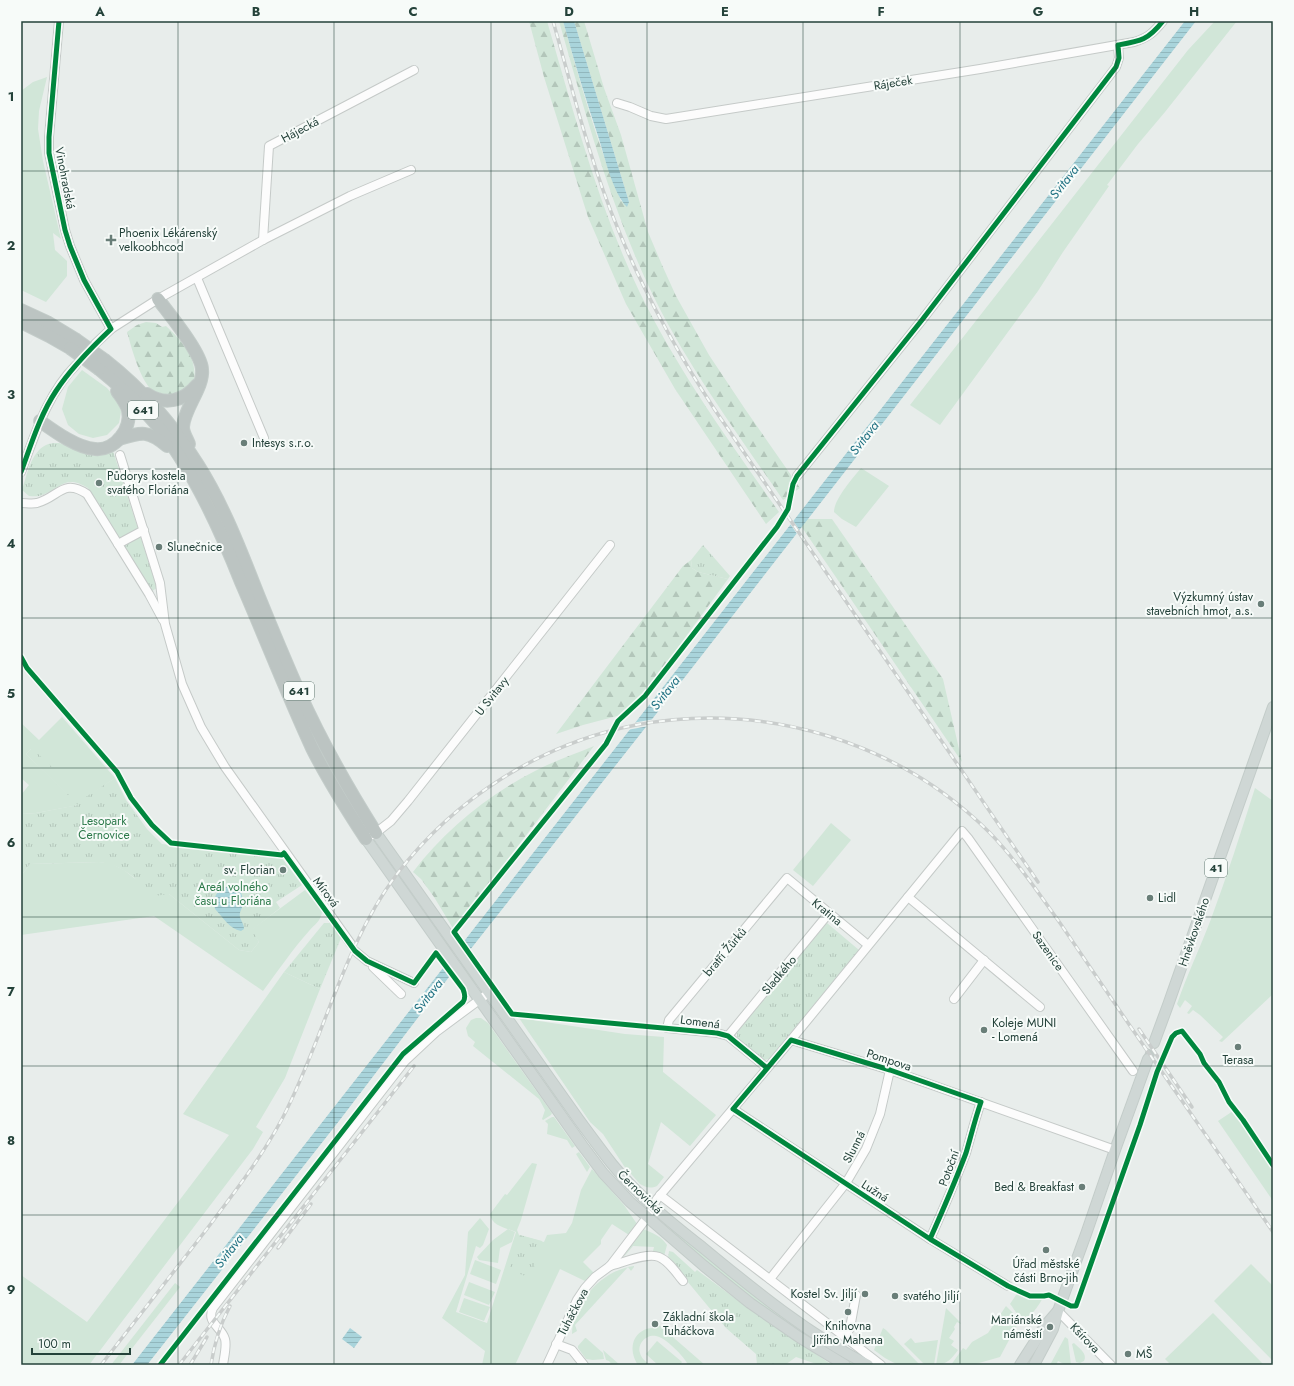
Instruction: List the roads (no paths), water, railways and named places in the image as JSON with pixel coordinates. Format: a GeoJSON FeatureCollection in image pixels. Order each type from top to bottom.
{"type":"FeatureCollection","features":[{"type":"Feature","properties":{"kind":"highway"},"geometry":{"type":"LineString","coordinates":[[158,299],[197,356],[202,369],[200,381],[183,427],[199,467]]}},
{"type":"Feature","properties":{"kind":"highway","name":"641"},"geometry":{"type":"LineString","coordinates":[[21,310],[47,322],[72,344],[139,389],[171,426],[199,467],[237,542],[264,610],[311,718],[346,784],[376,833]]}},
{"type":"Feature","properties":{"kind":"highway","name":"641"},"geometry":{"type":"LineString","coordinates":[[21,322],[49,336],[72,344]]}},
{"type":"Feature","properties":{"kind":"highway"},"geometry":{"type":"LineString","coordinates":[[40,421],[69,439],[88,448],[103,449],[111,446],[119,439],[127,424],[128,409],[102,365]]}},
{"type":"Feature","properties":{"kind":"highway","name":"641"},"geometry":{"type":"LineString","coordinates":[[102,365],[120,387],[154,423],[180,457],[201,493],[222,535],[312,748],[333,787],[366,839]]}},
{"type":"Feature","properties":{"kind":"highway"},"geometry":{"type":"LineString","coordinates":[[139,389],[157,400],[172,401],[182,398],[188,394],[200,381]]}},
{"type":"Feature","properties":{"kind":"highway"},"geometry":{"type":"LineString","coordinates":[[119,439],[139,434],[151,435],[159,439],[180,457]]}},
{"type":"Feature","properties":{"kind":"main road","name":"Hněvkovského"},"geometry":{"type":"LineString","coordinates":[[1154,1043],[1273,707]]}},
{"type":"Feature","properties":{"kind":"main road","name":"Černovická"},"geometry":{"type":"LineString","coordinates":[[376,833],[580,1120],[613,1165],[638,1192],[650,1211],[704,1266],[750,1303],[798,1337],[845,1365]]}},
{"type":"Feature","properties":{"kind":"main road","name":"Černovická"},"geometry":{"type":"LineString","coordinates":[[366,839],[603,1173],[630,1202],[650,1211],[758,1293],[835,1346],[868,1365]]}},
{"type":"Feature","properties":{"kind":"main road"},"geometry":{"type":"LineString","coordinates":[[1034,1365],[1053,1329],[1058,1311],[1148,1059]]}},
{"type":"Feature","properties":{"kind":"main road"},"geometry":{"type":"LineString","coordinates":[[1019,1365],[1045,1326],[1058,1311]]}},
{"type":"Feature","properties":{"kind":"street","name":"Vinohradská"},"geometry":{"type":"LineString","coordinates":[[59,21],[49,137],[49,154],[65,230],[70,246],[84,280],[111,329]]}},
{"type":"Feature","properties":{"kind":"street","name":"Ráječek"},"geometry":{"type":"LineString","coordinates":[[617,103],[650,116],[666,119],[973,70],[1134,42],[1147,38],[1163,21]]}},
{"type":"Feature","properties":{"kind":"street"},"geometry":{"type":"LineString","coordinates":[[798,476],[922,320],[1116,67],[1119,58],[1118,45]]}},
{"type":"Feature","properties":{"kind":"street","name":"Hájecká"},"geometry":{"type":"LineString","coordinates":[[263,240],[269,146],[414,70]]}},
{"type":"Feature","properties":{"kind":"street"},"geometry":{"type":"LineString","coordinates":[[95,344],[111,329],[158,299],[198,278],[263,240],[350,196],[411,170]]}},
{"type":"Feature","properties":{"kind":"street"},"geometry":{"type":"LineString","coordinates":[[198,278],[264,438]]}},
{"type":"Feature","properties":{"kind":"street"},"geometry":{"type":"LineString","coordinates":[[21,472],[40,421],[55,391],[76,365]]}},
{"type":"Feature","properties":{"kind":"street"},"geometry":{"type":"LineString","coordinates":[[120,455],[160,583],[165,624]]}},
{"type":"Feature","properties":{"kind":"street"},"geometry":{"type":"LineString","coordinates":[[21,503],[36,503],[46,500],[65,488],[79,488],[86,494],[118,544],[149,594],[165,624]]}},
{"type":"Feature","properties":{"kind":"street"},"geometry":{"type":"LineString","coordinates":[[118,544],[144,530]]}},
{"type":"Feature","properties":{"kind":"street","name":"U Svitavy"},"geometry":{"type":"LineString","coordinates":[[366,839],[391,821],[408,801],[610,545]]}},
{"type":"Feature","properties":{"kind":"street","name":"Mírová"},"geometry":{"type":"LineString","coordinates":[[165,624],[182,684],[200,727],[225,768],[353,947],[401,994]]}},
{"type":"Feature","properties":{"kind":"street","name":"Sazenice"},"geometry":{"type":"LineString","coordinates":[[908,897],[962,831],[1133,1071]]}},
{"type":"Feature","properties":{"kind":"street","name":"Kratina"},"geometry":{"type":"LineString","coordinates":[[787,878],[868,945]]}},
{"type":"Feature","properties":{"kind":"street","name":"bratří Žůrků"},"geometry":{"type":"LineString","coordinates":[[667,1028],[668,1020],[787,878]]}},
{"type":"Feature","properties":{"kind":"street"},"geometry":{"type":"LineString","coordinates":[[650,1211],[660,1194],[767,1068],[908,897],[1040,1007]]}},
{"type":"Feature","properties":{"kind":"street","name":"Sladkého"},"geometry":{"type":"LineString","coordinates":[[728,1036],[829,914]]}},
{"type":"Feature","properties":{"kind":"street"},"geometry":{"type":"LineString","coordinates":[[954,999],[984,960]]}},
{"type":"Feature","properties":{"kind":"street","name":"Mírová"},"geometry":{"type":"LineString","coordinates":[[367,961],[414,983]]}},
{"type":"Feature","properties":{"kind":"street"},"geometry":{"type":"LineString","coordinates":[[223,1365],[226,1343],[225,1338],[211,1318],[210,1314],[213,1308],[405,1061],[436,1032],[490,992]]}},
{"type":"Feature","properties":{"kind":"street","name":"Lomená"},"geometry":{"type":"LineString","coordinates":[[667,1028],[717,1033],[728,1036],[767,1068]]}},
{"type":"Feature","properties":{"kind":"street","name":"Pompova"},"geometry":{"type":"LineString","coordinates":[[790,1040],[890,1070],[1115,1150]]}},
{"type":"Feature","properties":{"kind":"street","name":"Slunná"},"geometry":{"type":"LineString","coordinates":[[770,1279],[846,1183],[866,1149],[880,1114],[890,1070]]}},
{"type":"Feature","properties":{"kind":"street","name":"Potoční"},"geometry":{"type":"LineString","coordinates":[[930,1239],[957,1176],[980,1102]]}},
{"type":"Feature","properties":{"kind":"street","name":"Lužná"},"geometry":{"type":"LineString","coordinates":[[732,1109],[930,1239],[1008,1286]]}},
{"type":"Feature","properties":{"kind":"street","name":"Černovická"},"geometry":{"type":"LineString","coordinates":[[660,1194],[881,1365]]}},
{"type":"Feature","properties":{"kind":"street","name":"Tuháčkova"},"geometry":{"type":"LineString","coordinates":[[547,1365],[577,1300],[585,1288],[595,1277],[610,1266],[650,1211]]}},
{"type":"Feature","properties":{"kind":"street","name":"Tuháčkova"},"geometry":{"type":"LineString","coordinates":[[610,1266],[646,1256],[659,1256],[683,1282]]}},
{"type":"Feature","properties":{"kind":"street"},"geometry":{"type":"LineString","coordinates":[[845,1337],[850,1328],[856,1295]]}},
{"type":"Feature","properties":{"kind":"street","name":"Kšírova"},"geometry":{"type":"LineString","coordinates":[[1058,1311],[1112,1365]]}},
{"type":"Feature","properties":{"kind":"street"},"geometry":{"type":"LineString","coordinates":[[556,1344],[572,1350],[584,1365]]}},
{"type":"Feature","properties":{"kind":"water"},"geometry":{"type":"Polygon","coordinates":[[[563,21],[574,21],[629,202],[627,207],[622,201],[610,175],[563,21]]]}},
{"type":"Feature","properties":{"kind":"water","name":"Svitava"},"geometry":{"type":"Polygon","coordinates":[[[1185,21],[1196,21],[653,718],[462,960],[339,1121],[147,1365],[132,1365],[1185,21]]]}},
{"type":"Feature","properties":{"kind":"water"},"geometry":{"type":"Polygon","coordinates":[[[235,884],[239,888],[243,899],[240,918],[244,929],[241,931],[233,928],[215,909],[216,895],[223,888],[235,884]]]}},
{"type":"Feature","properties":{"kind":"water"},"geometry":{"type":"Polygon","coordinates":[[[350,1328],[362,1337],[354,1348],[342,1339],[350,1328]]]}},
{"type":"Feature","properties":{"kind":"tunnel"},"geometry":{"type":"LineString","coordinates":[[1148,1059],[1154,1043]]}},
{"type":"Feature","properties":{"kind":"railway"},"geometry":{"type":"LineString","coordinates":[[553,21],[582,126],[608,204],[628,253],[674,344],[715,410],[1038,882]]}},
{"type":"Feature","properties":{"kind":"railway"},"geometry":{"type":"LineString","coordinates":[[101,1365],[214,1220],[264,1149],[282,1119],[297,1088],[362,932],[378,902],[397,874],[420,847],[446,821],[473,798],[534,760],[567,745],[601,733],[636,725],[684,719],[732,719],[780,724],[826,736],[871,752],[914,774],[954,801],[990,833],[1018,865],[1060,923],[1273,1232]]}},
{"type":"Feature","properties":{"kind":"railway"},"geometry":{"type":"LineString","coordinates":[[1139,1029],[1192,1107]]}},
{"type":"Feature","properties":{"kind":"railway"},"geometry":{"type":"LineString","coordinates":[[179,1365],[414,1066]]}},
{"type":"Feature","properties":{"kind":"railway"},"geometry":{"type":"LineString","coordinates":[[278,1248],[311,1204]]}},
{"type":"Feature","properties":{"kind":"railway"},"geometry":{"type":"LineString","coordinates":[[211,1365],[218,1335],[230,1306]]}},
{"type":"Feature","properties":{"kind":"railway"},"geometry":{"type":"LineString","coordinates":[[190,1365],[207,1337]]}},
{"type":"Feature","properties":{"kind":"place","name":"Phoenix Lékárenský velkoobhcod"},"geometry":{"type":"Point","coordinates":[111,240]}},
{"type":"Feature","properties":{"kind":"place","name":"Intesys s.r.o."},"geometry":{"type":"Point","coordinates":[244,443]}},
{"type":"Feature","properties":{"kind":"place","name":"Půdorys kostela svatého Floriána"},"geometry":{"type":"Point","coordinates":[99,483]}},
{"type":"Feature","properties":{"kind":"place","name":"Slunečnice"},"geometry":{"type":"Point","coordinates":[159,547]}},
{"type":"Feature","properties":{"kind":"place","name":"Výzkumný ústav stavebních hmot, a.s."},"geometry":{"type":"Point","coordinates":[1261,604]}},
{"type":"Feature","properties":{"kind":"place","name":"sv. Florian"},"geometry":{"type":"Point","coordinates":[283,870]}},
{"type":"Feature","properties":{"kind":"place","name":"Lidl"},"geometry":{"type":"Point","coordinates":[1150,898]}},
{"type":"Feature","properties":{"kind":"place","name":"Koleje MUNI - Lomená"},"geometry":{"type":"Point","coordinates":[984,1030]}},
{"type":"Feature","properties":{"kind":"place","name":"Terasa"},"geometry":{"type":"Point","coordinates":[1238,1047]}},
{"type":"Feature","properties":{"kind":"place","name":"Bed & Breakfast"},"geometry":{"type":"Point","coordinates":[1082,1187]}},
{"type":"Feature","properties":{"kind":"place","name":"Úřad městské části Brno-jih"},"geometry":{"type":"Point","coordinates":[1046,1250]}},
{"type":"Feature","properties":{"kind":"place","name":"Kostel Sv. Jiljí"},"geometry":{"type":"Point","coordinates":[865,1294]}},
{"type":"Feature","properties":{"kind":"place","name":"svatého Jiljí"},"geometry":{"type":"Point","coordinates":[895,1296]}},
{"type":"Feature","properties":{"kind":"place","name":"Knihovna Jiřího Mahena"},"geometry":{"type":"Point","coordinates":[848,1312]}},
{"type":"Feature","properties":{"kind":"place","name":"Základní škola Tuháčkova"},"geometry":{"type":"Point","coordinates":[655,1324]}},
{"type":"Feature","properties":{"kind":"place","name":"Mariánské náměstí"},"geometry":{"type":"Point","coordinates":[1050,1327]}},
{"type":"Feature","properties":{"kind":"place","name":"MŠ"},"geometry":{"type":"Point","coordinates":[1128,1354]}},
{"type":"Feature","properties":{"kind":"park label","name":"Lesopark Černovice"},"geometry":{"type":"Point","coordinates":[104,828]}},
{"type":"Feature","properties":{"kind":"park label","name":"Areál volného času u Floriána"},"geometry":{"type":"Point","coordinates":[233,894]}}]}
